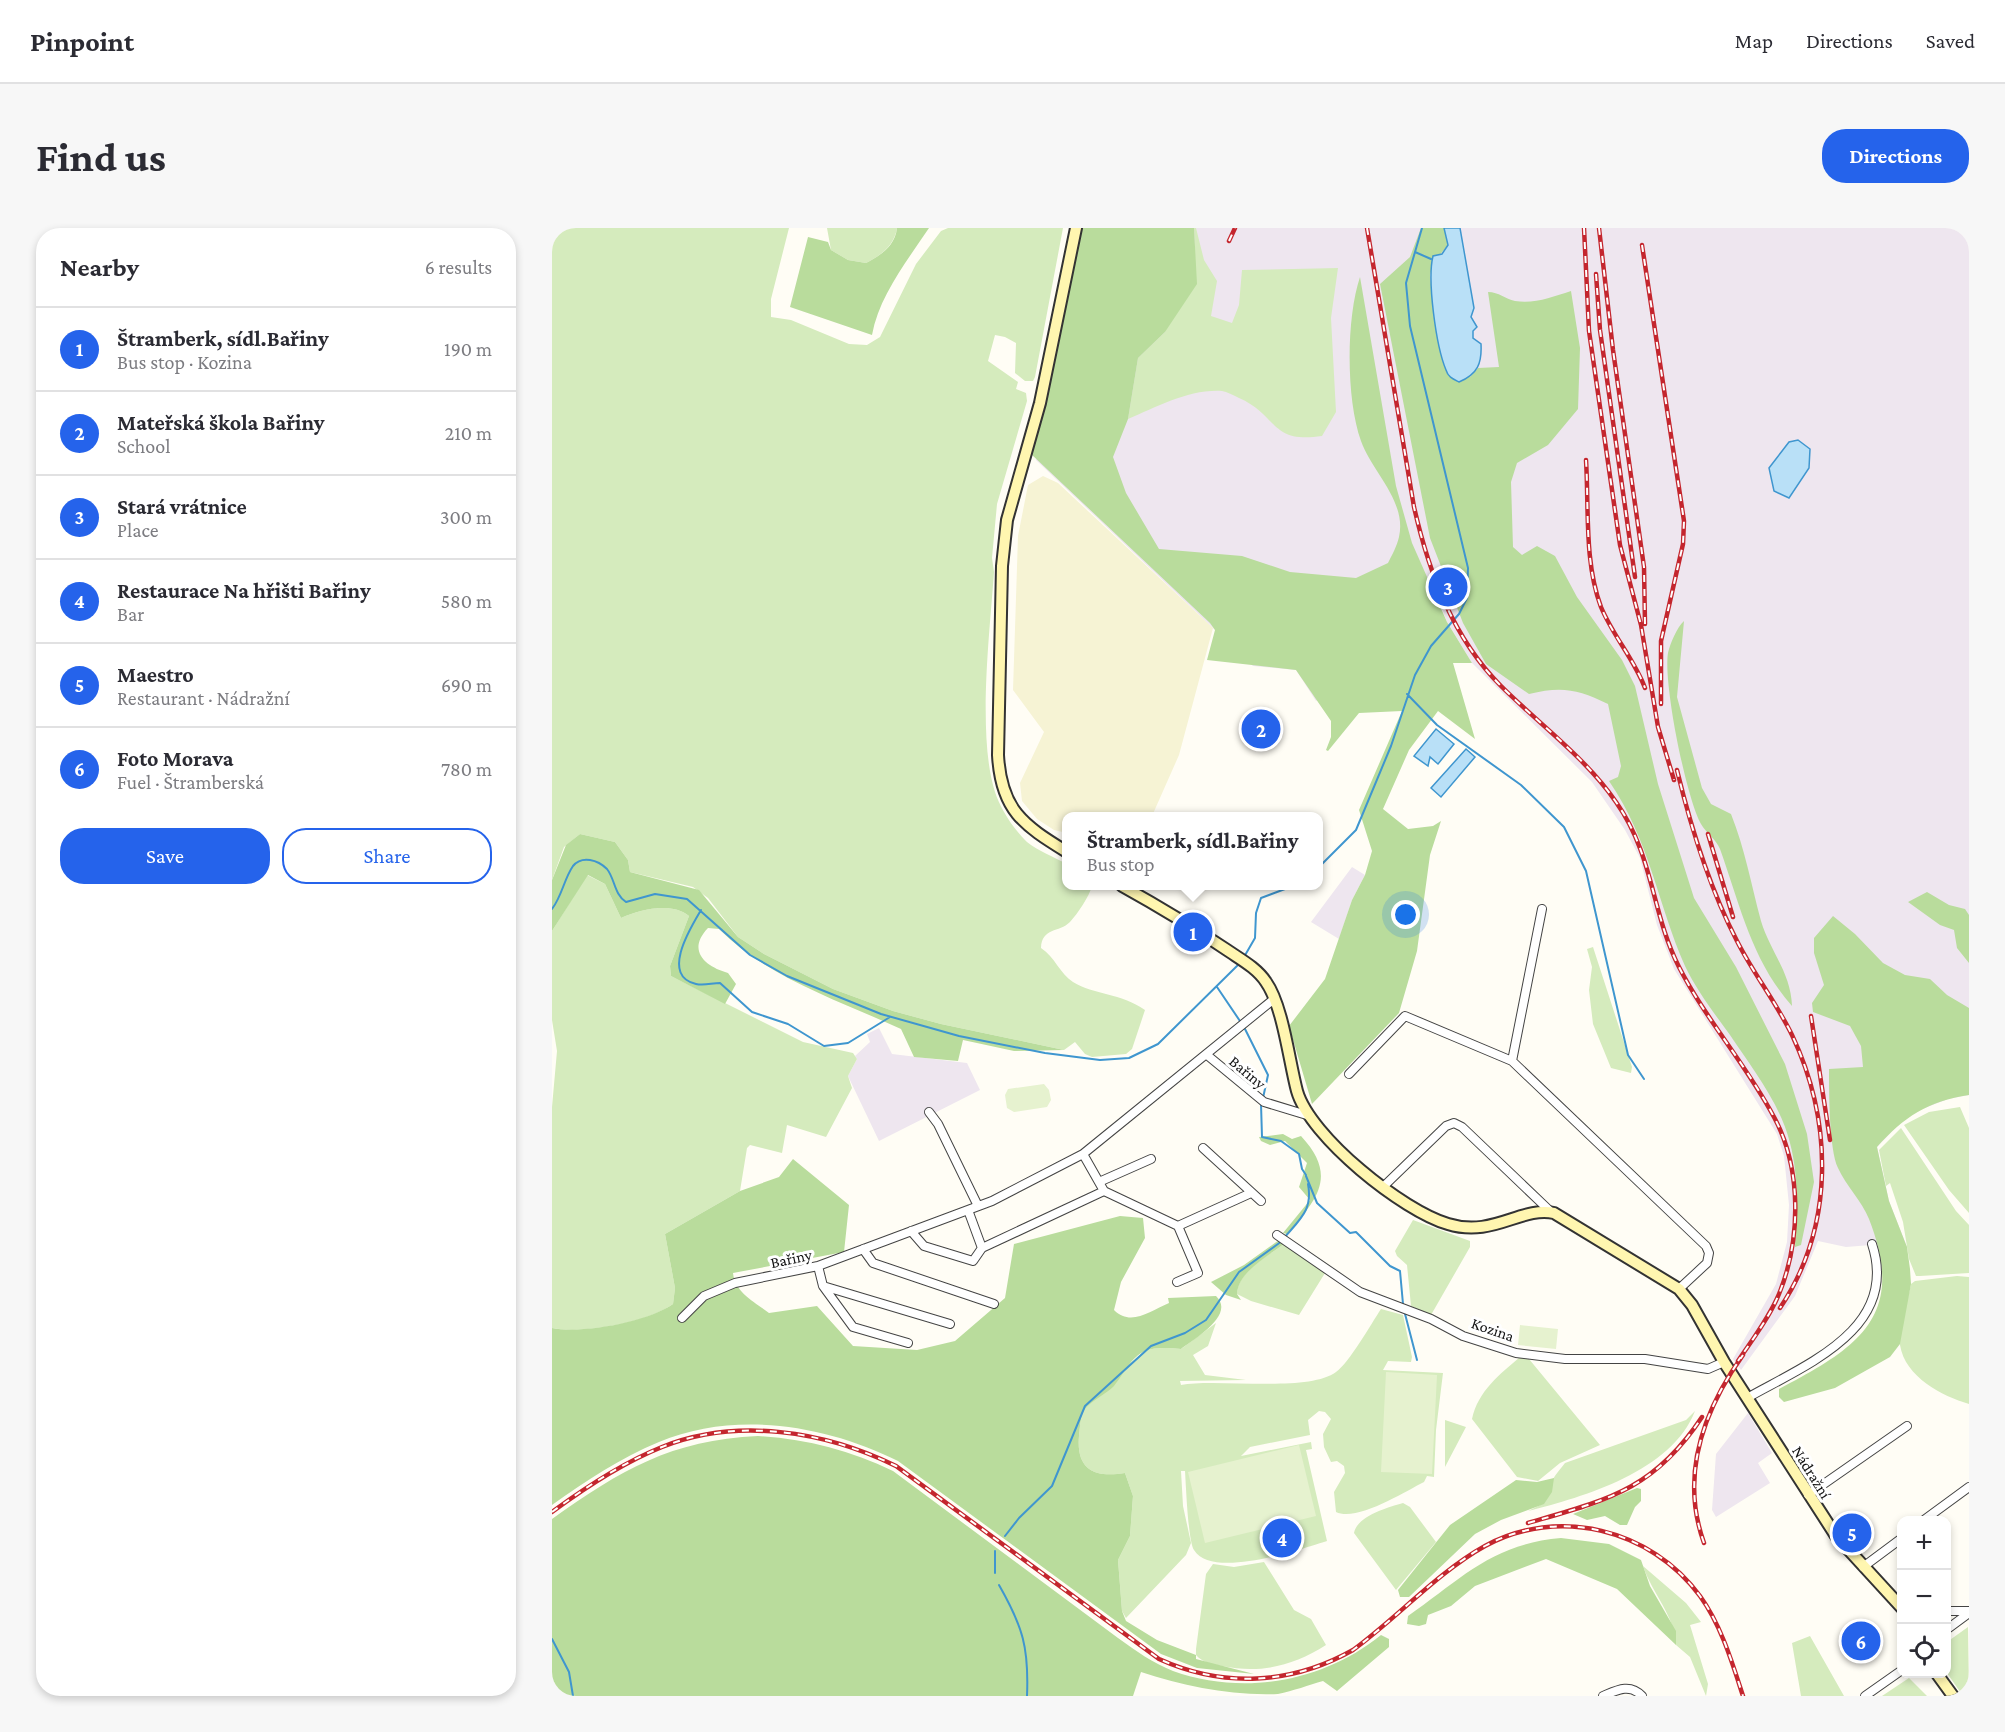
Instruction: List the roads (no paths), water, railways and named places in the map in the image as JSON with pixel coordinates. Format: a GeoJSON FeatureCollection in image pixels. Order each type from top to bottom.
{"type":"FeatureCollection","features":[{"type":"Feature","properties":{"kind":"main road"},"geometry":{"type":"LineString","coordinates":[[1062,849],[1028,827],[1010,807],[1002,786],[998,755],[1002,566],[1007,520],[1040,403],[1076,228]]}},
{"type":"Feature","properties":{"kind":"main road"},"geometry":{"type":"LineString","coordinates":[[1130,890],[1188,924],[1242,961],[1266,981],[1274,999],[1298,1094],[1310,1116],[1331,1144],[1383,1186],[1428,1216],[1464,1228],[1486,1228],[1533,1214],[1551,1212],[1679,1289],[1692,1305],[1724,1362]]}},
{"type":"Feature","properties":{"kind":"main road","name":"Nádražní"},"geometry":{"type":"LineString","coordinates":[[1724,1362],[1836,1536],[1897,1602]]}},
{"type":"Feature","properties":{"kind":"main road"},"geometry":{"type":"LineString","coordinates":[[1940,1678],[1953,1696]]}},
{"type":"Feature","properties":{"kind":"street"},"geometry":{"type":"LineString","coordinates":[[1512,1061],[1542,909]]}},
{"type":"Feature","properties":{"kind":"street","name":"Bařiny"},"geometry":{"type":"LineString","coordinates":[[682,1318],[704,1296],[735,1283],[818,1266],[978,1206],[1083,1154],[1274,999]]}},
{"type":"Feature","properties":{"kind":"street"},"geometry":{"type":"LineString","coordinates":[[1349,1074],[1405,1016],[1512,1061],[1706,1246],[1709,1253],[1707,1263],[1679,1289]]}},
{"type":"Feature","properties":{"kind":"street","name":"Bařiny"},"geometry":{"type":"LineString","coordinates":[[1207,1054],[1264,1102],[1310,1116]]}},
{"type":"Feature","properties":{"kind":"street"},"geometry":{"type":"LineString","coordinates":[[929,1112],[938,1124],[978,1206]]}},
{"type":"Feature","properties":{"kind":"street"},"geometry":{"type":"LineString","coordinates":[[1383,1186],[1446,1126],[1454,1123],[1462,1126],[1551,1212]]}},
{"type":"Feature","properties":{"kind":"street"},"geometry":{"type":"LineString","coordinates":[[1203,1148],[1261,1201]]}},
{"type":"Feature","properties":{"kind":"street"},"geometry":{"type":"LineString","coordinates":[[1083,1154],[1104,1191],[1178,1226],[1198,1273],[1178,1282]]}},
{"type":"Feature","properties":{"kind":"street"},"geometry":{"type":"LineString","coordinates":[[1099,1182],[1151,1159]]}},
{"type":"Feature","properties":{"kind":"street"},"geometry":{"type":"LineString","coordinates":[[912,1231],[924,1246],[973,1261],[982,1248],[1104,1191]]}},
{"type":"Feature","properties":{"kind":"street"},"geometry":{"type":"LineString","coordinates":[[1178,1226],[1251,1192]]}},
{"type":"Feature","properties":{"kind":"street"},"geometry":{"type":"LineString","coordinates":[[968,1210],[982,1248]]}},
{"type":"Feature","properties":{"kind":"street","name":"Kozina"},"geometry":{"type":"LineString","coordinates":[[1277,1235],[1360,1292],[1431,1319],[1463,1336],[1516,1353],[1565,1359],[1645,1359],[1708,1369],[1724,1362]]}},
{"type":"Feature","properties":{"kind":"street"},"geometry":{"type":"LineString","coordinates":[[1746,1398],[1828,1351],[1858,1327],[1869,1306],[1876,1284],[1876,1262],[1872,1244]]}},
{"type":"Feature","properties":{"kind":"street"},"geometry":{"type":"LineString","coordinates":[[863,1249],[873,1263],[994,1304]]}},
{"type":"Feature","properties":{"kind":"street"},"geometry":{"type":"LineString","coordinates":[[818,1266],[823,1286],[853,1327],[908,1343]]}},
{"type":"Feature","properties":{"kind":"street"},"geometry":{"type":"LineString","coordinates":[[823,1286],[950,1324]]}},
{"type":"Feature","properties":{"kind":"street"},"geometry":{"type":"LineString","coordinates":[[1808,1495],[1907,1426]]}},
{"type":"Feature","properties":{"kind":"street"},"geometry":{"type":"LineString","coordinates":[[1931,1516],[1969,1487]]}},
{"type":"Feature","properties":{"kind":"street"},"geometry":{"type":"LineString","coordinates":[[1863,1567],[1897,1542]]}},
{"type":"Feature","properties":{"kind":"street"},"geometry":{"type":"LineString","coordinates":[[1951,1611],[1969,1612]]}},
{"type":"Feature","properties":{"kind":"street"},"geometry":{"type":"LineString","coordinates":[[1951,1627],[1969,1612]]}},
{"type":"Feature","properties":{"kind":"street"},"geometry":{"type":"LineString","coordinates":[[1865,1696],[1897,1674]]}},
{"type":"Feature","properties":{"kind":"street"},"geometry":{"type":"LineString","coordinates":[[1603,1696],[1625,1688],[1638,1691],[1642,1696]]}},
{"type":"Feature","properties":{"kind":"water"},"geometry":{"type":"Polygon","coordinates":[[[1444,228],[1460,228],[1474,308],[1471,317],[1477,327],[1473,331],[1473,338],[1481,344],[1478,367],[1471,375],[1459,382],[1448,374],[1442,359],[1432,296],[1433,256],[1442,254],[1448,245],[1444,228]]]}},
{"type":"Feature","properties":{"kind":"water"},"geometry":{"type":"Polygon","coordinates":[[[1798,440],[1810,449],[1809,468],[1789,498],[1774,491],[1769,468],[1789,442],[1798,440]]]}},
{"type":"Feature","properties":{"kind":"water"},"geometry":{"type":"Polygon","coordinates":[[[1436,729],[1454,744],[1438,764],[1430,757],[1428,766],[1414,756],[1436,729]]]}},
{"type":"Feature","properties":{"kind":"water"},"geometry":{"type":"Polygon","coordinates":[[[1466,749],[1475,757],[1441,797],[1431,788],[1466,749]]]}},
{"type":"Feature","properties":{"kind":"waterway"},"geometry":{"type":"LineString","coordinates":[[1323,863],[1356,830],[1391,746],[1415,675],[1431,646],[1459,614],[1467,598],[1468,568],[1410,326],[1406,283],[1422,228]]}},
{"type":"Feature","properties":{"kind":"waterway"},"geometry":{"type":"LineString","coordinates":[[1415,252],[1431,259]]}},
{"type":"Feature","properties":{"kind":"waterway"},"geometry":{"type":"LineString","coordinates":[[1407,694],[1437,725],[1521,785],[1564,827],[1586,871],[1628,1055],[1644,1079]]}},
{"type":"Feature","properties":{"kind":"waterway"},"geometry":{"type":"LineString","coordinates":[[552,909],[573,866],[585,860],[595,861],[607,869],[619,895],[626,902],[655,894],[687,899],[750,955],[787,976],[881,1014],[959,1036],[1045,1053],[1100,1060],[1129,1058],[1158,1044],[1241,962]]}},
{"type":"Feature","properties":{"kind":"waterway"},"geometry":{"type":"LineString","coordinates":[[1244,957],[1255,938],[1256,913],[1261,898],[1282,890]]}},
{"type":"Feature","properties":{"kind":"waterway"},"geometry":{"type":"LineString","coordinates":[[701,910],[681,950],[680,971],[685,979],[699,985],[720,983],[752,1012],[788,1024],[824,1046],[848,1043],[890,1017]]}},
{"type":"Feature","properties":{"kind":"waterway"},"geometry":{"type":"LineString","coordinates":[[1217,987],[1244,1027],[1268,1075],[1263,1098]]}},
{"type":"Feature","properties":{"kind":"waterway"},"geometry":{"type":"LineString","coordinates":[[1261,1104],[1262,1137],[1281,1141],[1299,1154],[1302,1169],[1306,1175]]}},
{"type":"Feature","properties":{"kind":"waterway"},"geometry":{"type":"LineString","coordinates":[[1306,1176],[1317,1203],[1350,1233],[1356,1232],[1390,1266],[1400,1271],[1403,1304]]}},
{"type":"Feature","properties":{"kind":"waterway"},"geometry":{"type":"LineString","coordinates":[[1284,1238],[1307,1208],[1308,1184]]}},
{"type":"Feature","properties":{"kind":"waterway"},"geometry":{"type":"LineString","coordinates":[[1005,1536],[1019,1518],[1052,1486],[1085,1406],[1151,1346],[1185,1333],[1206,1320],[1239,1272],[1282,1241]]}},
{"type":"Feature","properties":{"kind":"waterway"},"geometry":{"type":"LineString","coordinates":[[1404,1310],[1417,1360]]}},
{"type":"Feature","properties":{"kind":"waterway"},"geometry":{"type":"LineString","coordinates":[[995,1551],[995,1573]]}},
{"type":"Feature","properties":{"kind":"waterway"},"geometry":{"type":"LineString","coordinates":[[999,1585],[1014,1613],[1023,1638],[1027,1664],[1027,1696]]}},
{"type":"Feature","properties":{"kind":"waterway"},"geometry":{"type":"LineString","coordinates":[[552,1639],[569,1672],[573,1696]]}},
{"type":"Feature","properties":{"kind":"railway"},"geometry":{"type":"LineString","coordinates":[[1229,241],[1235,228]]}},
{"type":"Feature","properties":{"kind":"railway"},"geometry":{"type":"LineString","coordinates":[[1367,228],[1414,507],[1427,556],[1445,603],[1456,626],[1484,667],[1591,771],[1616,802],[1638,843],[1663,926],[1679,967],[1701,1005],[1763,1098],[1783,1137],[1794,1182],[1795,1205],[1791,1251],[1775,1303],[1738,1361]]}},
{"type":"Feature","properties":{"kind":"railway"},"geometry":{"type":"LineString","coordinates":[[1584,228],[1589,331],[1620,545],[1641,625],[1658,727],[1674,780]]}},
{"type":"Feature","properties":{"kind":"railway"},"geometry":{"type":"LineString","coordinates":[[1599,228],[1613,350],[1644,567],[1645,624]]}},
{"type":"Feature","properties":{"kind":"railway"},"geometry":{"type":"LineString","coordinates":[[1642,245],[1684,521],[1683,544],[1661,641],[1661,704]]}},
{"type":"Feature","properties":{"kind":"railway"},"geometry":{"type":"LineString","coordinates":[[1596,274],[1600,330],[1635,577]]}},
{"type":"Feature","properties":{"kind":"railway"},"geometry":{"type":"LineString","coordinates":[[1586,460],[1588,534],[1596,590],[1606,618],[1645,688]]}},
{"type":"Feature","properties":{"kind":"railway"},"geometry":{"type":"LineString","coordinates":[[1677,770],[1688,814],[1718,900],[1743,953],[1792,1035],[1806,1068],[1815,1103],[1821,1138],[1822,1173],[1819,1209],[1811,1243],[1798,1276],[1780,1308]]}},
{"type":"Feature","properties":{"kind":"railway"},"geometry":{"type":"LineString","coordinates":[[1708,834],[1733,917]]}},
{"type":"Feature","properties":{"kind":"railway"},"geometry":{"type":"LineString","coordinates":[[1811,1016],[1830,1140]]}},
{"type":"Feature","properties":{"kind":"railway"},"geometry":{"type":"LineString","coordinates":[[1704,1543],[1697,1518],[1694,1493],[1695,1469],[1707,1421],[1729,1376],[1743,1355]]}},
{"type":"Feature","properties":{"kind":"railway"},"geometry":{"type":"LineString","coordinates":[[1528,1523],[1605,1499],[1647,1477],[1684,1442],[1702,1417]]}},
{"type":"Feature","properties":{"kind":"railway"},"geometry":{"type":"LineString","coordinates":[[552,1512],[633,1460],[662,1447],[691,1438],[720,1432],[780,1432],[840,1444],[896,1466],[1159,1659],[1208,1675],[1232,1678],[1281,1676],[1329,1662],[1353,1650],[1451,1569],[1485,1546],[1513,1534],[1542,1528],[1572,1527],[1602,1531],[1630,1540],[1656,1554],[1680,1573],[1700,1596],[1720,1631],[1743,1696]]}},
{"type":"Feature","properties":{"kind":"place","name":"Stará vrátnice"},"geometry":{"type":"Point","coordinates":[1448,587]}},
{"type":"Feature","properties":{"kind":"place","name":"Mateřská škola Bařiny"},"geometry":{"type":"Point","coordinates":[1261,729]}},
{"type":"Feature","properties":{"kind":"place","name":"Štramberk, sídl.Bařiny"},"geometry":{"type":"Point","coordinates":[1193,932]}},
{"type":"Feature","properties":{"kind":"place","name":"Maestro"},"geometry":{"type":"Point","coordinates":[1852,1533]}},
{"type":"Feature","properties":{"kind":"place","name":"Restaurace Na hřišti Bařiny"},"geometry":{"type":"Point","coordinates":[1282,1538]}},
{"type":"Feature","properties":{"kind":"place","name":"Foto Morava"},"geometry":{"type":"Point","coordinates":[1861,1641]}}]}
